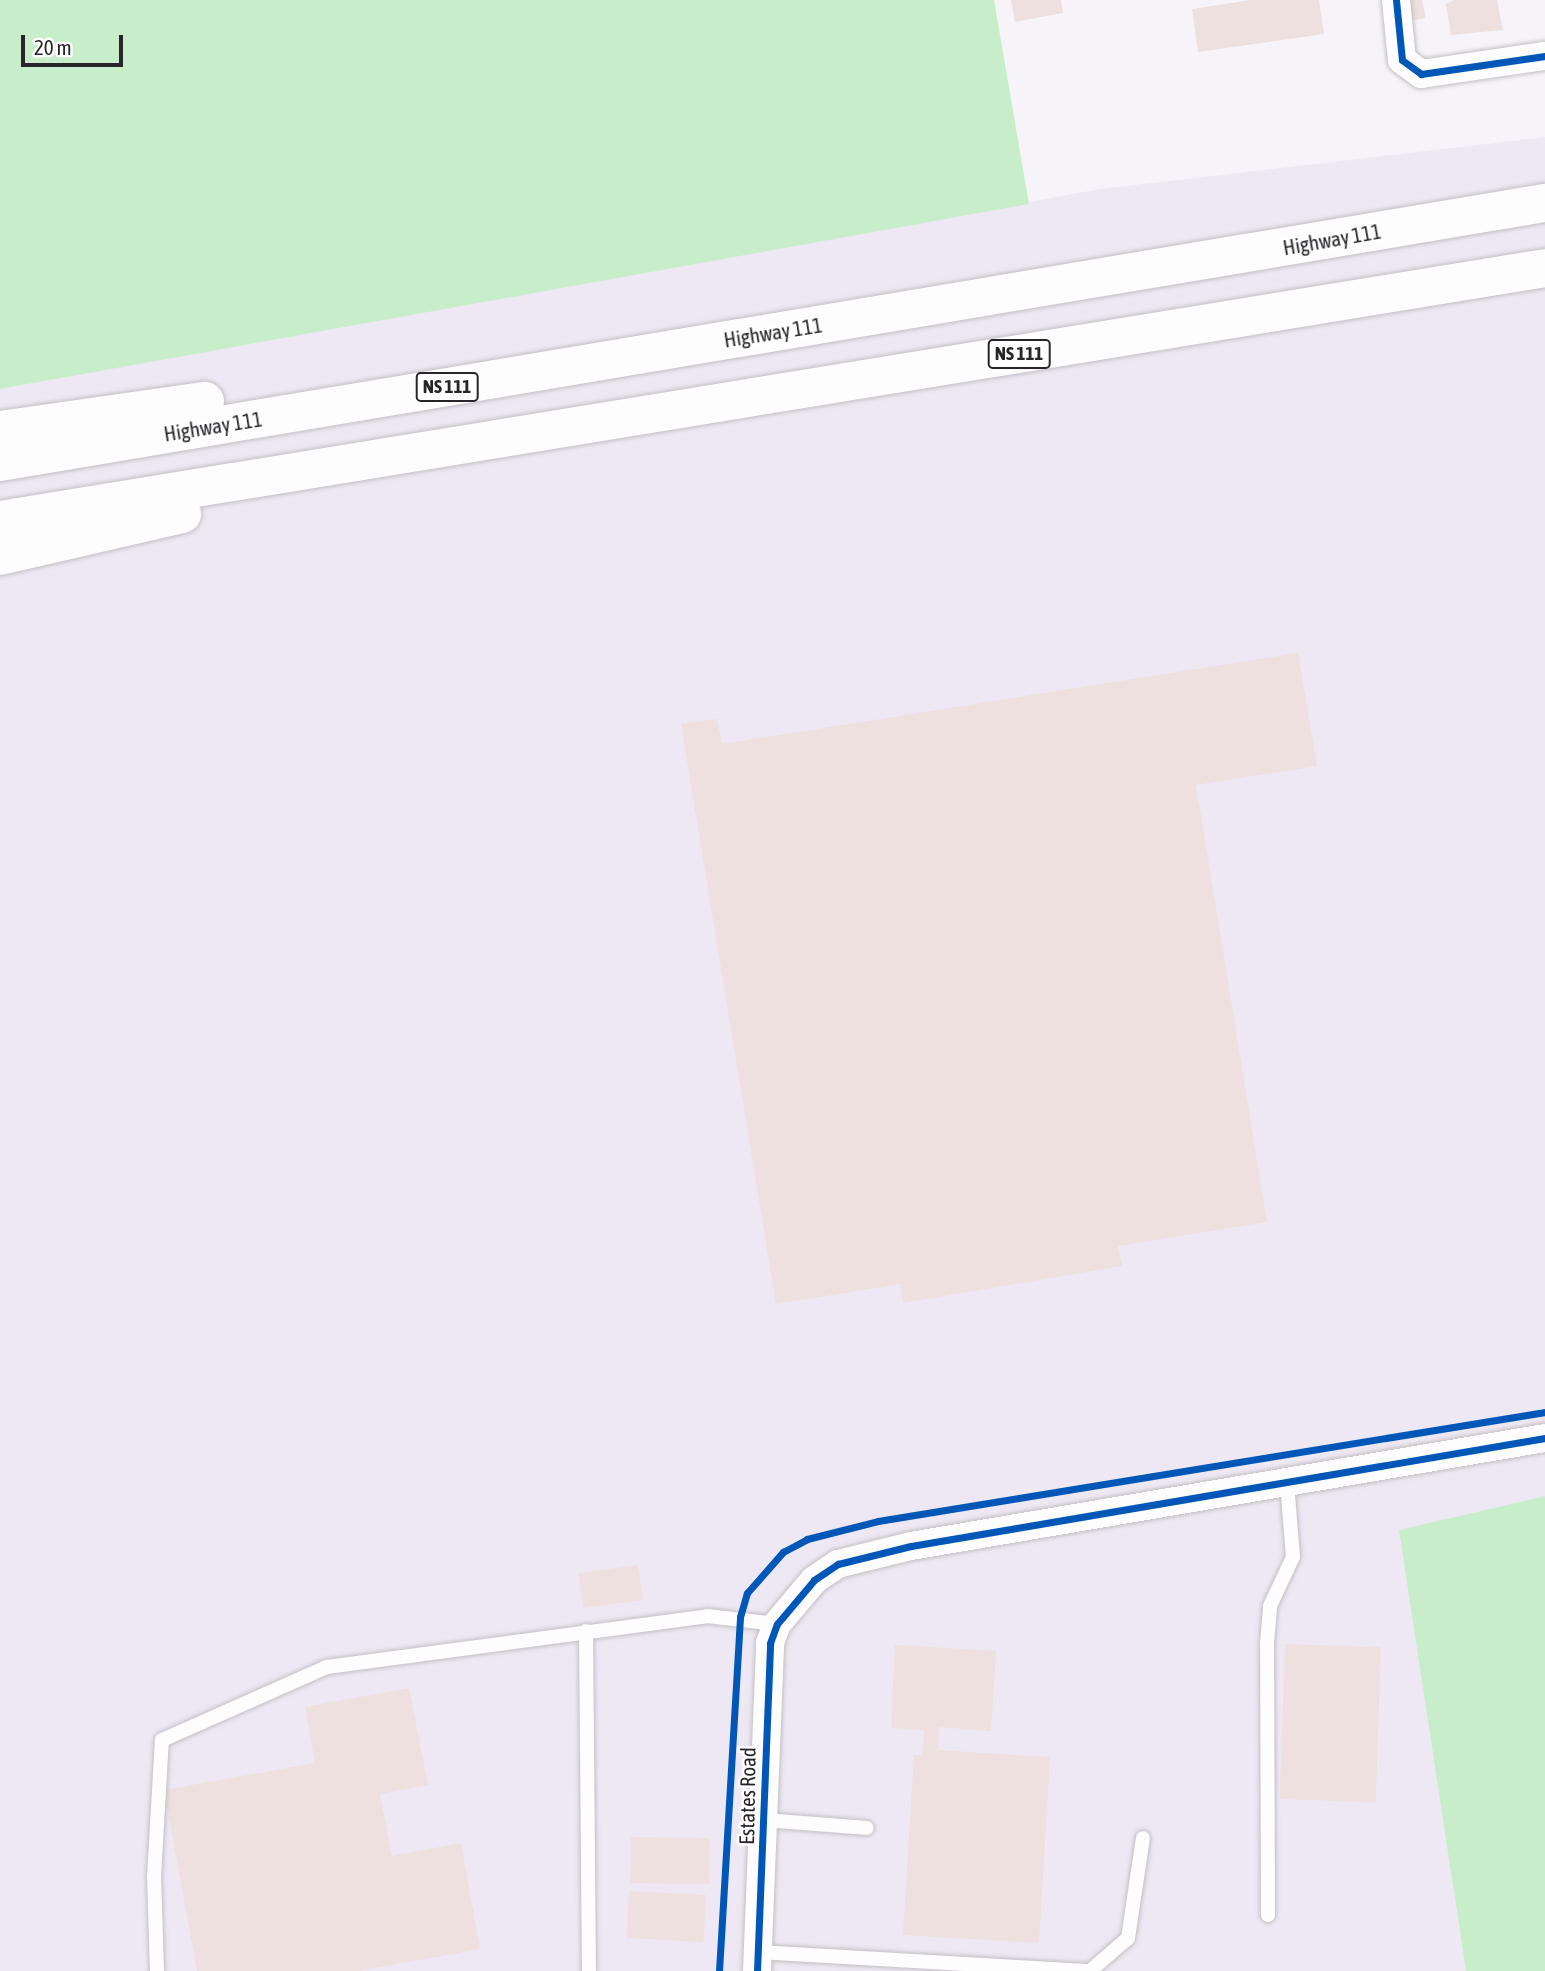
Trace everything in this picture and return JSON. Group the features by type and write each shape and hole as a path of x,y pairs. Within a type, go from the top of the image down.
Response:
{"highway":[{"name":"Highway 111","path":"0,461 1545,203"},
{"name":"NS 111","path":"0,520 1545,268"},
{"path":"0,430 735,326 894,312"},
{"path":"0,556 287,488 421,471 493,439"}],"street":[{"path":"1396,0 1402,60 1421,74 1545,56"},
{"path":"777,1624 814,1580 860,1557 1545,1438"},
{"name":"Estates Road","path":"758,1962 765,1819 767,1666 777,1624"}],"lane":[{"path":"1268,1915 1267,1643 1270,1606 1293,1557 1287,1483"},
{"path":"157,1971 153,1877 162,1740 327,1667 707,1616 777,1624"},
{"path":"586,1631 589,1971"},
{"path":"765,1819 867,1828"},
{"path":"758,1962 1090,1971 1128,1938 1143,1838"}],"shaded area":[{"path":"1545,137 1545,1496 1400,1530 1466,1971 0,1971 0,389 1100,189"}],"green space":[{"path":"0,0 994,0 1029,204 0,389"},
{"path":"1545,1496 1545,1971 1466,1971 1399,1530"}],"building":[{"path":"1011,0 1061,0 1063,13 1015,22"},
{"path":"1251,0 1319,0 1324,34 1198,52 1192,9"},
{"path":"1401,0 1422,0 1426,18 1405,22"},
{"path":"1454,0 1497,0 1503,30 1451,35 1446,4"},
{"path":"1298,653 1317,766 1196,785 1267,1222 1118,1246 1122,1266 903,1303 900,1284 776,1304 681,724 717,719 722,744"},
{"path":"638,1565 643,1600 583,1608 579,1573"},
{"path":"1285,1644 1381,1647 1376,1802 1280,1799"},
{"path":"895,1645 996,1651 991,1731 939,1727 938,1750 1050,1757 1039,1943 903,1935 914,1755 922,1755 924,1730 891,1728"},
{"path":"409,1688 428,1785 380,1794 392,1856 461,1843 480,1949 358,1971 197,1971 164,1790 315,1763 305,1707"},
{"path":"631,1837 710,1838 709,1884 630,1883"},
{"path":"629,1891 706,1895 703,1942 627,1938"}],"cycle path":[{"path":"1396,0 1402,60 1421,74 1545,56"},
{"path":"719,1971 740,1617 747,1593 783,1552 807,1539 878,1521 1545,1412"},
{"path":"757,1971 770,1643 777,1624 814,1580 838,1564 911,1546 1545,1438"}]}
